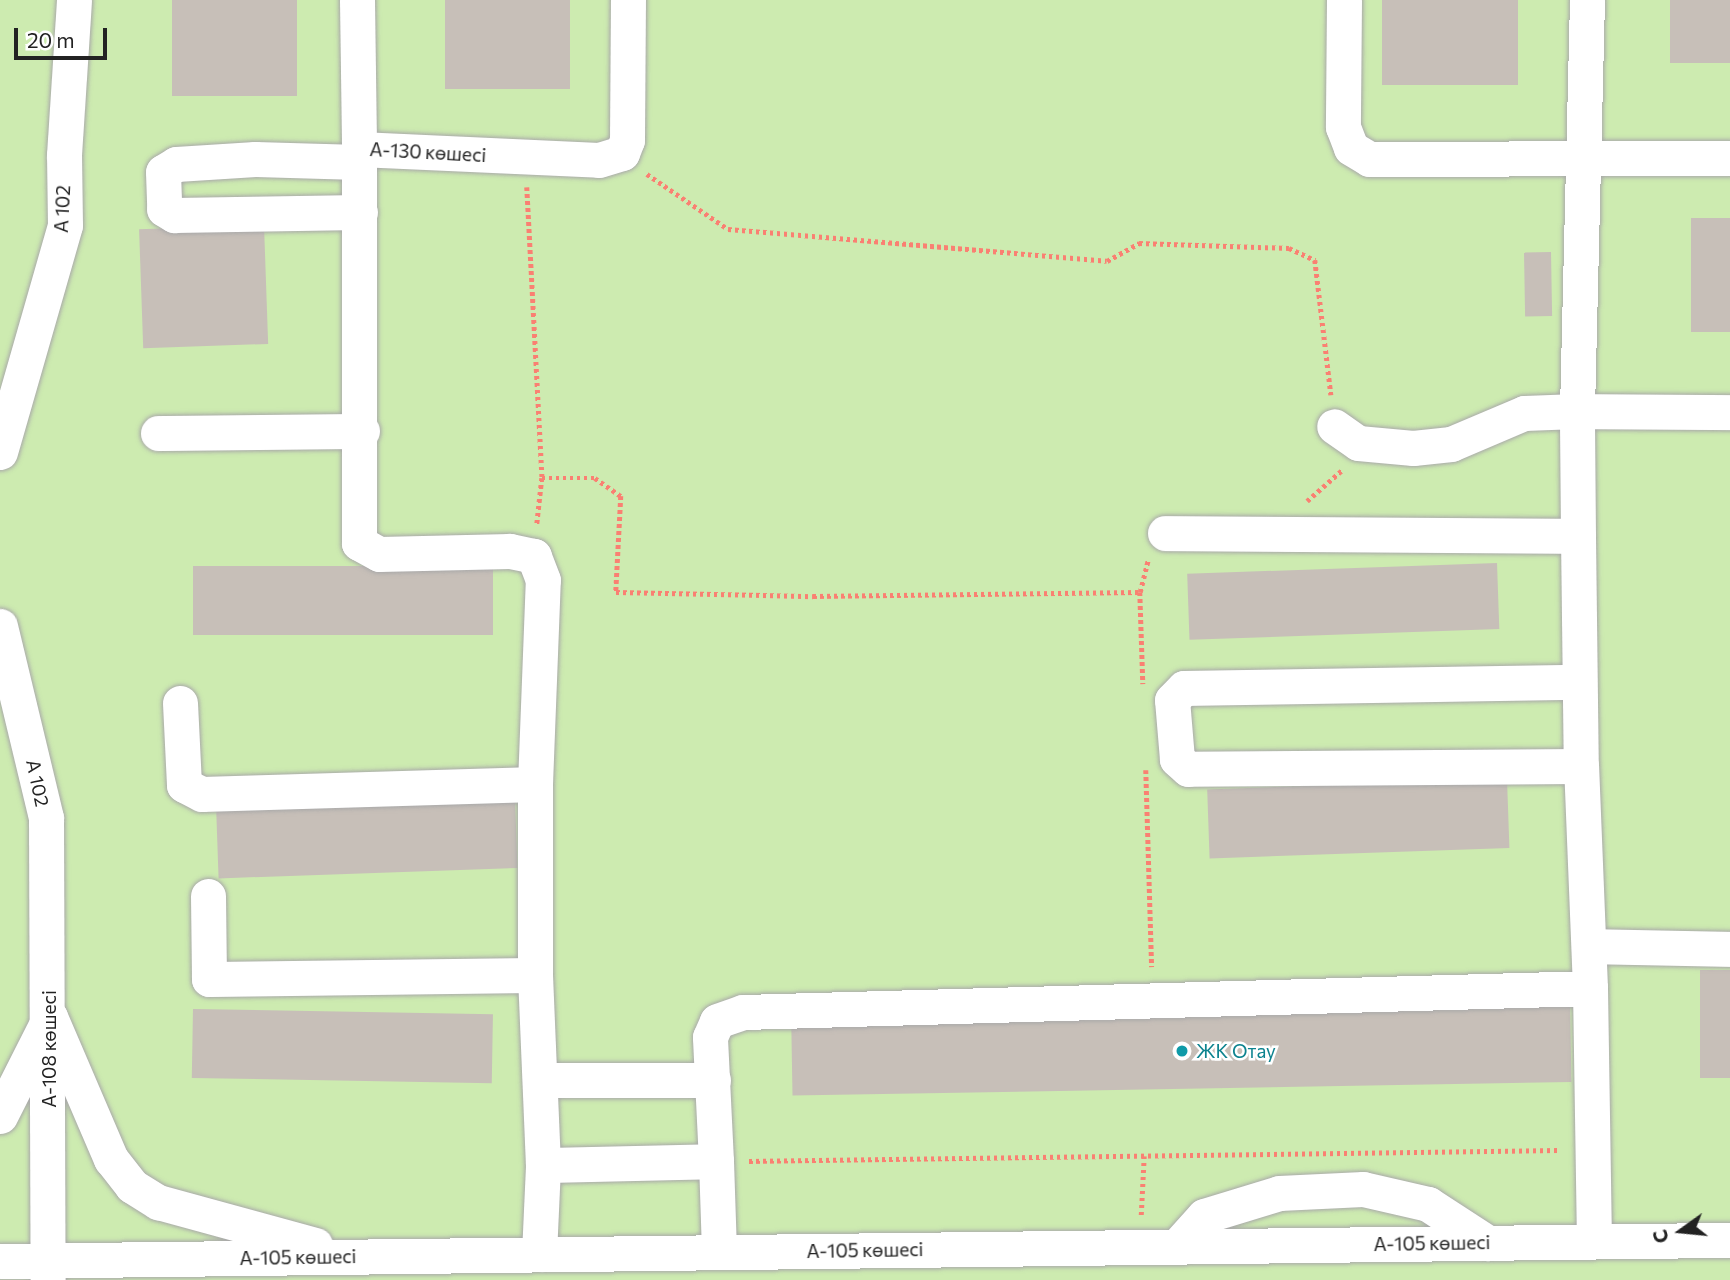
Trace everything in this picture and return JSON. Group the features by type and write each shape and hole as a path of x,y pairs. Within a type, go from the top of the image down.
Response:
{"street":[{"name":"А 102","path":"0,452 65,225 64,155 74,0"},
{"path":"356,0 359,156 176,164 163,172 164,209 174,215 360,212"},
{"path":"622,153 627,140 628,0"},
{"path":"1344,0 1343,127 1351,148 1369,159 1580,163 1730,158"},
{"path":"1587,0 1580,163 1577,682 1595,1150 1594,1241"},
{"name":"А-130 көшесі","path":"534,556 510,551 379,554 366,550 356,531 362,431 359,156 599,160 622,153"},
{"path":"1334,426 1358,443 1451,444 1524,412 1730,412"},
{"path":"158,433 362,431"},
{"path":"1165,533 1275,530 1578,536"},
{"path":"534,556 543,579 535,784 535,975 544,1165 539,1254"},
{"name":"А 102","path":"0,626 46,818"},
{"path":"1577,682 1184,688 1172,700 1177,759 1188,769 1581,766"},
{"path":"180,703 184,785 202,794 535,784"},
{"name":"А-108 көшесі","path":"46,818 50,1017 48,1270"},
{"path":"208,896 209,979 535,975"},
{"path":"1588,946 1730,949"},
{"path":"719,1252 712,1029 717,1021 743,1012 1153,996 1590,988"},
{"path":"0,1116 50,1017"},
{"path":"50,1017 111,1159 132,1186 158,1202 356,1256"},
{"path":"540,1080 713,1080"},
{"path":"544,1165 716,1161"},
{"path":"1177,1247 1204,1216 1279,1193 1363,1189 1428,1203 1488,1243"},
{"name":"А-105 көшесі","path":"0,1261 48,1270 356,1256 1730,1240"}],"path":[{"path":"622,153 674,197 728,229 1107,261 1139,243 1289,248 1315,260 1334,426"},
{"path":"526,157 542,478 534,556"},
{"path":"1275,530 1372,444"},
{"path":"542,478 595,478 621,496 616,592 813,596 1140,592"},
{"path":"1143,690 1140,592 1149,556 1165,533"},
{"path":"1145,759 1153,996"},
{"path":"716,1161 1595,1150"},
{"path":"1139,1247 1144,1156"}],"green space":[{"path":"0,0 1730,0 1730,1280 0,1280"}],"building":[{"path":"172,0 297,0 297,96 172,96"},
{"path":"445,0 570,0 570,89 445,89"},
{"path":"1382,0 1518,0 1518,85 1382,85"},
{"path":"1670,0 1730,0 1730,63 1670,63"},
{"path":"1691,218 1730,218 1730,332 1691,332"},
{"path":"264,225 268,344 143,348 139,229"},
{"path":"1524,252 1551,252 1552,316 1525,316"},
{"path":"1497,563 1499,629 1189,640 1187,574"},
{"path":"193,566 493,566 493,635 193,635"},
{"path":"1507,779 1509,848 1210,858 1207,789"},
{"path":"515,799 517,868 219,878 216,809"},
{"path":"1700,970 1730,970 1730,1078 1700,1078"},
{"name":"ЖК Отау","path":"1570,1002 1571,1082 793,1096 791,1016"},
{"path":"193,1009 493,1014 492,1083 192,1078"}],"place":[{"name":"ЖК Отау","path":"1182,1051"}]}
